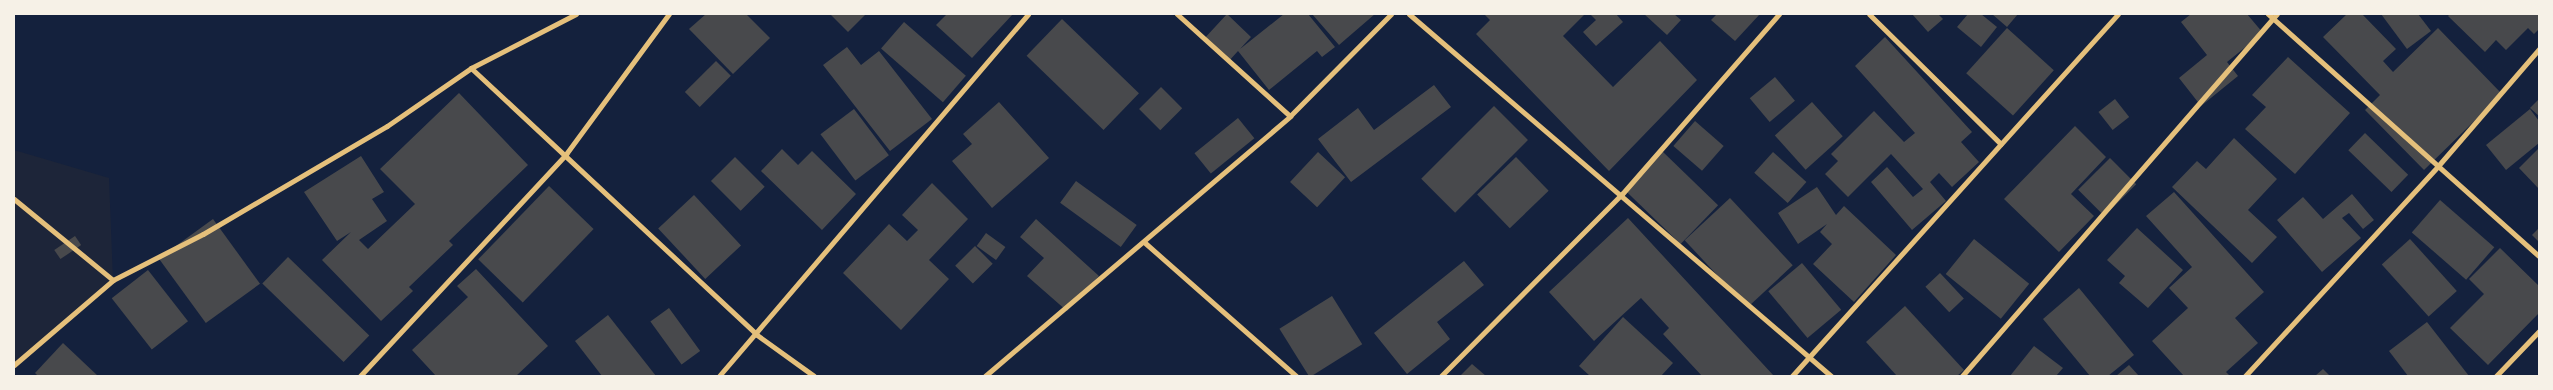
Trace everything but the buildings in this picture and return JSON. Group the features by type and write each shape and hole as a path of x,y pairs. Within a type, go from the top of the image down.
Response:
{"street":[{"path":"14,365 112,280 203,234 379,130 471,68 576,14"},
{"path":"360,376 566,154 669,14"},
{"path":"719,376 757,335 1028,14"},
{"path":"1177,14 1290,116"},
{"path":"985,376 1290,116 1391,14"},
{"path":"1409,14 1622,194 1830,376"},
{"path":"1441,376 1622,194 1779,14"},
{"path":"1869,14 2000,144"},
{"path":"1792,376 2118,14"},
{"path":"2268,14 2275,16 2539,256"},
{"path":"1962,376 2275,16"},
{"path":"2245,376 2438,166 2539,49"},
{"path":"471,68 566,154 757,335 814,376"},
{"path":"14,199 112,280"},
{"path":"1144,242 1296,376"},
{"path":"2496,376 2539,331"}],"shaded area":[{"path":"14,150 109,178 113,280 14,365"}]}
